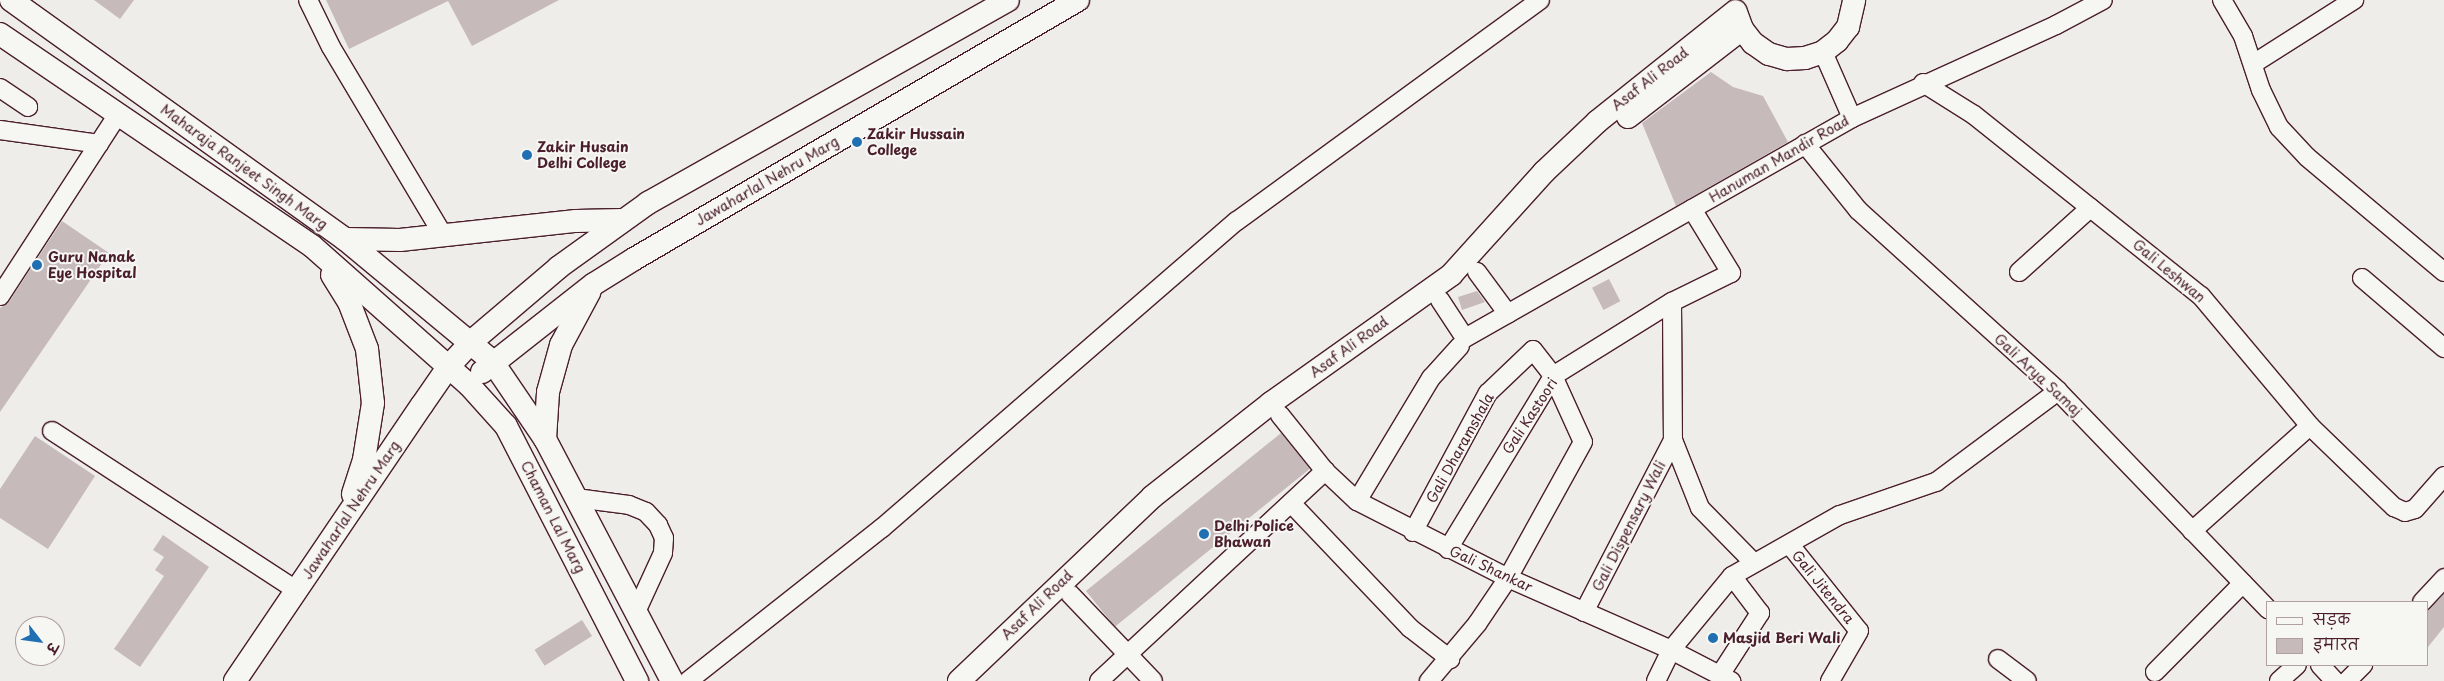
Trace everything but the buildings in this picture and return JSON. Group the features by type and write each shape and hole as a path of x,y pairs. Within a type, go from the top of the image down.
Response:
{"main road":[{"name":"Maharaja Ranjeet Singh Marg","path":"12,0 345,239 471,342"},
{"name":"Jawaharlal Nehru Marg","path":"469,385 492,361 594,284 1078,0"},
{"path":"1738,13 1754,43 1769,54 1787,59 1806,58 1823,52 1837,41 1848,27 1854,0"},
{"name":"Jawaharlal Nehru Marg","path":"235,681 449,366 471,342 559,266 623,220 1004,1"},
{"name":"Asaf Ali Road","path":"980,681 1161,508 1280,415 1477,272 1555,183 1607,132 1738,13"},
{"name":"Asaf Ali Road","path":"958,681 1152,497 1272,403 1451,275 1544,172 1598,121 1738,13"},
{"name":"Maharaja Ranjeet Singh Marg","path":"0,34 312,246 449,366"},
{"path":"345,239 400,240 576,221 623,220"},
{"path":"312,246 349,302 366,349 372,394 364,460 344,519"},
{"path":"545,439 548,392 561,345 594,284"},
{"path":"471,342 492,361 545,439"},
{"name":"Chaman Lal Marg","path":"449,366 506,426 637,681"},
{"name":"Chaman Lal Marg","path":"545,439 672,681"}],"street":[{"path":"308,0 332,47 442,236"},
{"path":"688,681 890,522 1237,221 1540,0"},
{"name":"Hanuman Mandir Road","path":"1357,501 1431,378 1463,342 1508,314 1852,118 1923,83 2056,25 2102,0"},
{"path":"2222,0 2243,36 2261,90 2279,127 2307,157 2444,272"},
{"path":"2253,64 2354,0"},
{"path":"1823,52 1852,118"},
{"name":"Gali Leshwan","path":"1923,83 1974,115 2201,296 2310,426 2394,507 2405,512 2414,509 2444,476"},
{"path":"0,88 28,107"},
{"path":"0,296 118,114"},
{"path":"0,130 99,144"},
{"name":"Gali Arya Samaj","path":"1805,144 1858,210 2058,391 2266,607"},
{"path":"2019,272 2090,208"},
{"name":"Gali Kastoori","path":"1448,549 1553,376 1672,302 1731,273 1692,209"},
{"path":"1477,272 1508,314"},
{"path":"2362,278 2444,348"},
{"path":"1440,300 1463,342"},
{"path":"1672,302 1673,440 1700,508 1753,562"},
{"name":"Gali Dharamshala","path":"1413,532 1488,393 1533,350 1553,376"},
{"path":"1430,681 1450,659 1508,578 1583,442 1553,376"},
{"path":"1656,681 1671,650 1732,576 1753,562 1790,545 1840,515 1936,482 2058,391"},
{"name":"Gali Shankar","path":"1280,415 1325,470 1357,501 1413,532 1508,578 1671,650 1725,678"},
{"path":"2192,531 2310,426"},
{"path":"52,431 296,590"},
{"name":"Gali Dispensary Wali","path":"1584,612 1673,440"},
{"path":"1099,681 1325,470"},
{"path":"576,498 629,505 646,512 658,525 664,538 663,553 636,612"},
{"path":"1291,503 1410,628 1450,659"},
{"name":"Gali Jitendra","path":"1790,545 1858,631 1830,681"},
{"path":"1725,678 1760,613 1732,576"},
{"path":"2423,601 2444,578"},
{"path":"2155,672 2243,583"},
{"path":"1070,594 1153,681"},
{"path":"1998,659 2027,681"},
{"path":"2279,681 2296,666"},
{"path":"2321,666 2335,681"},
{"path":"2347,681 2362,666"}],"place":[{"name":"Zakir Hussain College","path":"857,142"},
{"name":"Zakir Husain Delhi College","path":"527,155"},
{"name":"Guru Nanak Eye Hospital","path":"37,265"},
{"name":"Delhi Police Bhawan","path":"1204,534"},
{"name":"Masjid Beri Wali","path":"1713,638"}]}
